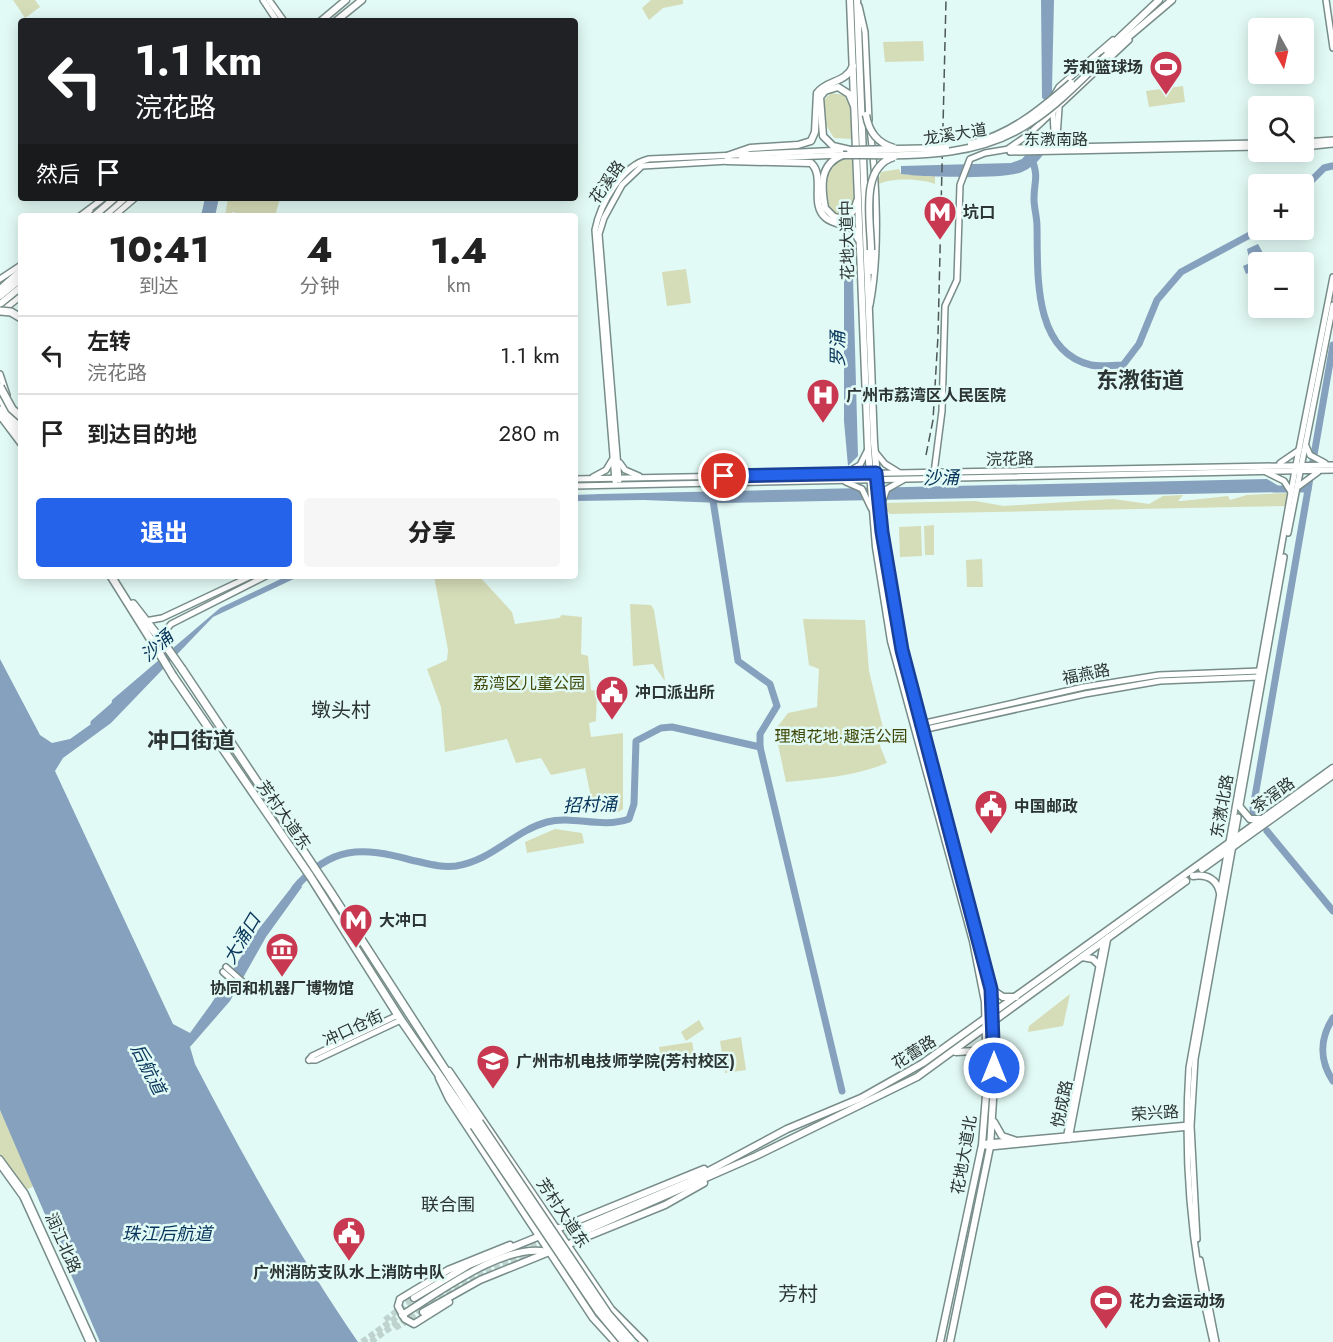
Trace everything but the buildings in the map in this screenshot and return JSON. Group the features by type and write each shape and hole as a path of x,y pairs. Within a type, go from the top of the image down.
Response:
{"highway":[{"path":"0,289 18,274"},
{"path":"0,312 11,312 18,316"},
{"path":"0,387 12,410 18,415"},
{"path":"0,398 18,426"},
{"path":"0,407 18,437"},
{"name":"芳村大道东","path":"111,579 173,675 312,871 399,1018 476,1124"},
{"name":"芳村大道东","path":"112,579 182,669 312,871 442,1065 476,1124 599,1312 629,1341"}],"main road":[{"path":"263,0 275,18"},
{"path":"269,0 282,18"},
{"path":"325,18 346,0"},
{"path":"340,18 362,0"},
{"name":"花地大道中","path":"850,0 860,246 873,477"},
{"name":"龙溪大道","path":"785,154 843,155 969,149 1016,132 1051,107 1136,26 1159,0"},
{"name":"龙溪大道","path":"1136,26 1172,0"},
{"path":"1326,0 1333,48"},
{"path":"858,2 868,126 877,139 890,147 907,152"},
{"path":"858,2 865,32 869,121 874,160 875,274 870,307"},
{"name":"花地大道中","path":"858,2 870,320 871,449"},
{"path":"1052,150 1053,95 1059,87 1136,26"},
{"path":"934,473 942,411 945,306 957,280 961,179 968,162 974,156 1002,151 1022,140 1060,106 1136,26"},
{"path":"727,159 750,148 798,145 811,141 815,132 817,93 825,84 847,77 854,63"},
{"path":"850,150 832,146 826,141 820,122 820,97 829,88 838,87 846,91 856,112"},
{"path":"1052,150 1060,106 1056,98 1059,87"},
{"path":"1314,141 1333,140"},
{"path":"1314,146 1333,144"},
{"name":"东漖南路","path":"1002,151 1248,145"},
{"path":"1323,146 1333,151"},
{"name":"龙溪大道","path":"727,159 850,150 907,152"},
{"path":"870,320 872,178 878,167 888,159 907,152"},
{"path":"843,155 827,164 823,176 825,208 829,214 853,229 860,246"},
{"path":"727,159 812,163 818,173 820,210 826,219 841,221 853,211 859,192"},
{"name":"花溪路","path":"617,485 595,238 599,216 623,176 641,161 727,159"},
{"path":"89,213 100,201"},
{"path":"90,213 110,201"},
{"path":"107,213 121,201"},
{"path":"118,213 132,201"},
{"path":"98,203 100,213"},
{"path":"0,279 18,267"},
{"name":"东漖北路","path":"1301,468 1300,449 1333,277"},
{"path":"0,296 18,281"},
{"path":"0,304 18,289"},
{"path":"0,312 18,298"},
{"name":"东漖北路","path":"1188,1126 1197,1044 1259,674 1293,489 1301,468 1333,305"},
{"path":"0,374 18,412"},
{"path":"0,416 18,438"},
{"path":"1306,444 1317,468"},
{"path":"578,479 858,474 871,449 902,479 888,488 876,509"},
{"path":"1275,465 1289,459 1300,449"},
{"path":"588,479 601,474 616,459 625,470 643,477"},
{"name":"浣花路","path":"873,477 902,479 934,473 1275,465 1301,468"},
{"path":"1301,468 1332,466"},
{"path":"1260,471 1275,476 1293,489 1317,468 1332,466"},
{"name":"浣花路","path":"617,485 848,481 858,474 902,479 1260,471 1301,468"},
{"name":"花地大道北","path":"873,477 891,641 973,941 990,1021 982,1145 940,1342"},
{"path":"848,481 862,489 876,509"},
{"path":"578,486 617,485"},
{"name":"东漖北路","path":"1213,1341 1198,1248 1188,1126 1192,1039 1239,806 1293,489"},
{"name":"花地大道北","path":"876,509 902,650 991,989 993,1118 990,1145 950,1342"},
{"path":"144,621 174,613 245,579"},
{"path":"167,648 166,630 179,620 260,579"},
{"path":"174,613 173,619 179,620"},
{"name":"福燕路","path":"921,727 1160,681 1259,674"},
{"name":"茶滘路","path":"1231,846 1333,770"},
{"name":"茶滘路","path":"1231,846 1263,819 1333,770"},
{"path":"1239,806 1250,819 1263,819"},
{"name":"花蕾路","path":"581,1230 720,1173 876,1099 917,1077 950,1055 1020,996 1193,876 1231,846"},
{"name":"花蕾路","path":"581,1230 769,1138 889,1084 990,1021 1082,957 1231,846"},
{"path":"1193,876 1206,876 1212,879 1220,893"},
{"name":"悦成路","path":"1069,1136 1099,965 1107,937"},
{"name":"悦成路","path":"1069,1136 1107,937"},
{"path":"1082,957 1093,959 1099,965"},
{"path":"224,970 243,986"},
{"path":"991,989 1003,997 1020,996"},
{"name":"冲口仓街","path":"399,1018 316,1060 309,1060 312,1056 399,1018"},
{"path":"950,1055 969,1049 980,1054 986,1062"},
{"name":"芳村大道东","path":"442,1065 458,1082 617,1317 644,1342"},
{"name":"芳村大道东","path":"435,1070 449,1099 539,1237 593,1318 615,1342"},
{"path":"993,1118 1002,1136 1014,1140"},
{"name":"荣兴路","path":"990,1145 1014,1140 1188,1126"},
{"name":"荣兴路","path":"982,1145 1069,1136"},
{"path":"769,1138 773,1147"},
{"name":"润江北路","path":"0,1158 25,1193 91,1342"},
{"name":"润江北路","path":"0,1165 23,1197 91,1342"},
{"path":"521,1209 536,1198"},
{"path":"414,1298 469,1265 558,1230 581,1230"},
{"path":"423,1312 480,1280 569,1245 581,1230"},
{"path":"525,1243 502,1247 440,1274 400,1299 398,1306 402,1315 414,1324 465,1292 549,1252"},
{"path":"402,1315 450,1285 497,1261 530,1250 549,1252"}],"green space":[{"path":"13,0 35,0 40,7 25,18"},
{"path":"651,0 683,0 683,4 663,8 649,20 642,8"},
{"path":"923,41 924,61 885,62 883,42"},
{"name":"芳和篮球场","path":"1183,86 1185,102 1149,107 1146,91"},
{"path":"831,93 844,95 850,106 852,139 834,138 824,122 823,101"},
{"path":"845,158 852,158 854,204 848,213 837,215 826,205 826,183 832,165"},
{"path":"899,169 901,174 935,176 935,184 906,180 883,182 877,185 881,172"},
{"path":"228,201 279,201 276,213 226,213"},
{"path":"686,269 691,303 667,306 662,272"},
{"path":"1287,493 1286,506 890,514 886,510 886,503 975,501 1004,506 1113,499 1149,504 1163,496 1183,495 1178,501 1228,496 1230,500 1247,495"},
{"path":"934,525 934,555 925,555 924,526"},
{"path":"921,526 922,556 900,557 899,527"},
{"path":"982,559 983,587 967,587 966,560"},
{"name":"荔湾区儿童公园","path":"435,579 482,579 512,612 515,624 559,618 562,615 582,617 581,654 588,656 591,690 597,691 596,721 589,723 591,737 623,733 623,809 618,812 594,812 585,768 551,775 541,758 516,763 507,739 445,752 441,707 427,669 447,660 448,650"},
{"path":"630,604 651,605 654,610 665,681 653,664 633,666"},
{"name":"理想花地·趣活公园","path":"803,619 865,620 869,671 883,728 880,746 887,763 850,774 786,782 775,730 788,713 817,707 819,669 809,665"},
{"path":"555,829 582,833 584,843 527,853 525,842"},
{"path":"1070,994 1063,1026 1028,1032 1029,1026"},
{"path":"699,1020 704,1029 686,1041 681,1032"},
{"path":"741,1037 746,1070 725,1073 720,1041"},
{"path":"692,1042 696,1064 663,1069 659,1047"},
{"path":"0,1110 34,1186 26,1190 0,1155"}],"water":[{"path":"1041,0 1054,0 1052,94 1045,100 1042,98"},
{"path":"1044,133 1049,136 1044,153 1032,166 1012,175 944,177 901,174 901,166 1011,163 1022,159"},
{"path":"204,201 218,201 216,213 202,213"},
{"path":"844,241 852,241 858,456 848,466 844,421"},
{"path":"1258,244 1262,252 1248,254 1247,249"},
{"path":"1248,264 1248,273 1246,274 1243,266"},
{"path":"1267,479 1282,488 1282,492 721,503 644,500 578,501 578,495"},
{"name":"珠江后航道","path":"281,579 294,579 213,617 111,723 63,758 55,771 173,1024 190,1033 258,930 298,879 302,887 266,937 230,1001 190,1047 195,1064 252,1171 314,1275 358,1342 100,1342 0,1110 0,659 40,735 52,743 70,739 111,710 112,700 220,608"}],"waterway":[{"path":"1032,159 1036,175 1034,202 1042,307 1048,327 1058,344 1072,357 1091,365 1123,365 1139,344 1157,300 1181,272 1248,236"},
{"path":"1314,178 1324,168 1332,166"},
{"path":"1254,815 1253,808 1333,345"},
{"name":"沙涌","path":"1274,489 1308,489"},
{"path":"712,494 738,661 770,684 777,706 760,734 760,747 842,1091"},
{"name":"沙涌","path":"94,723 117,703"},
{"name":"招村涌","path":"295,888 321,864 348,853 377,853 433,865 456,866 481,858 524,832 547,822 567,820 608,823 629,819 634,804 636,741 661,728 672,727 760,747"},
{"path":"1267,831 1333,911"},
{"path":"1333,1018 1326,1033 1323,1049 1325,1065 1333,1081"}],"tunnel":[{"path":"557,1237 581,1227"},
{"path":"371,1342 395,1324 471,1280 579,1233"},
{"path":"523,1251 547,1241"},
{"path":"385,1320 414,1298"},
{"path":"362,1342 405,1311"},
{"path":"395,1328 423,1312"}],"railway":[{"path":"926,455 933,420 938,336 946,0"}],"place":[{"name":"芳和篮球场","path":"1166,96"},
{"name":"坑口","path":"940,241"},
{"name":"广州市荔湾区人民医院","path":"823,424"},
{"name":"冲口派出所","path":"612,721"},
{"name":"中国邮政","path":"991,835"},
{"name":"大冲口","path":"356,949"},
{"name":"协同和机器厂博物馆","path":"282,978"},
{"name":"广州市机电技师学院(芳村校区)","path":"493,1090"},
{"name":"广州消防支队水上消防中队","path":"349,1262"},
{"name":"花力会运动场","path":"1106,1330"}],"district":[{"name":"东漖街道","path":"1140,380"},
{"name":"墩头村","path":"341,710"},
{"name":"冲口街道","path":"191,740"},
{"name":"联合围","path":"448,1205"},
{"name":"芳村","path":"798,1294"}],"route":[{"path":"724,476 876,473 882,532 902,650 991,989 994,1068"}],"water label":[{"name":"罗涌","path":"838,349"},
{"name":"大涌口","path":"242,939"},
{"name":"后航道","path":"148,1069"}]}
